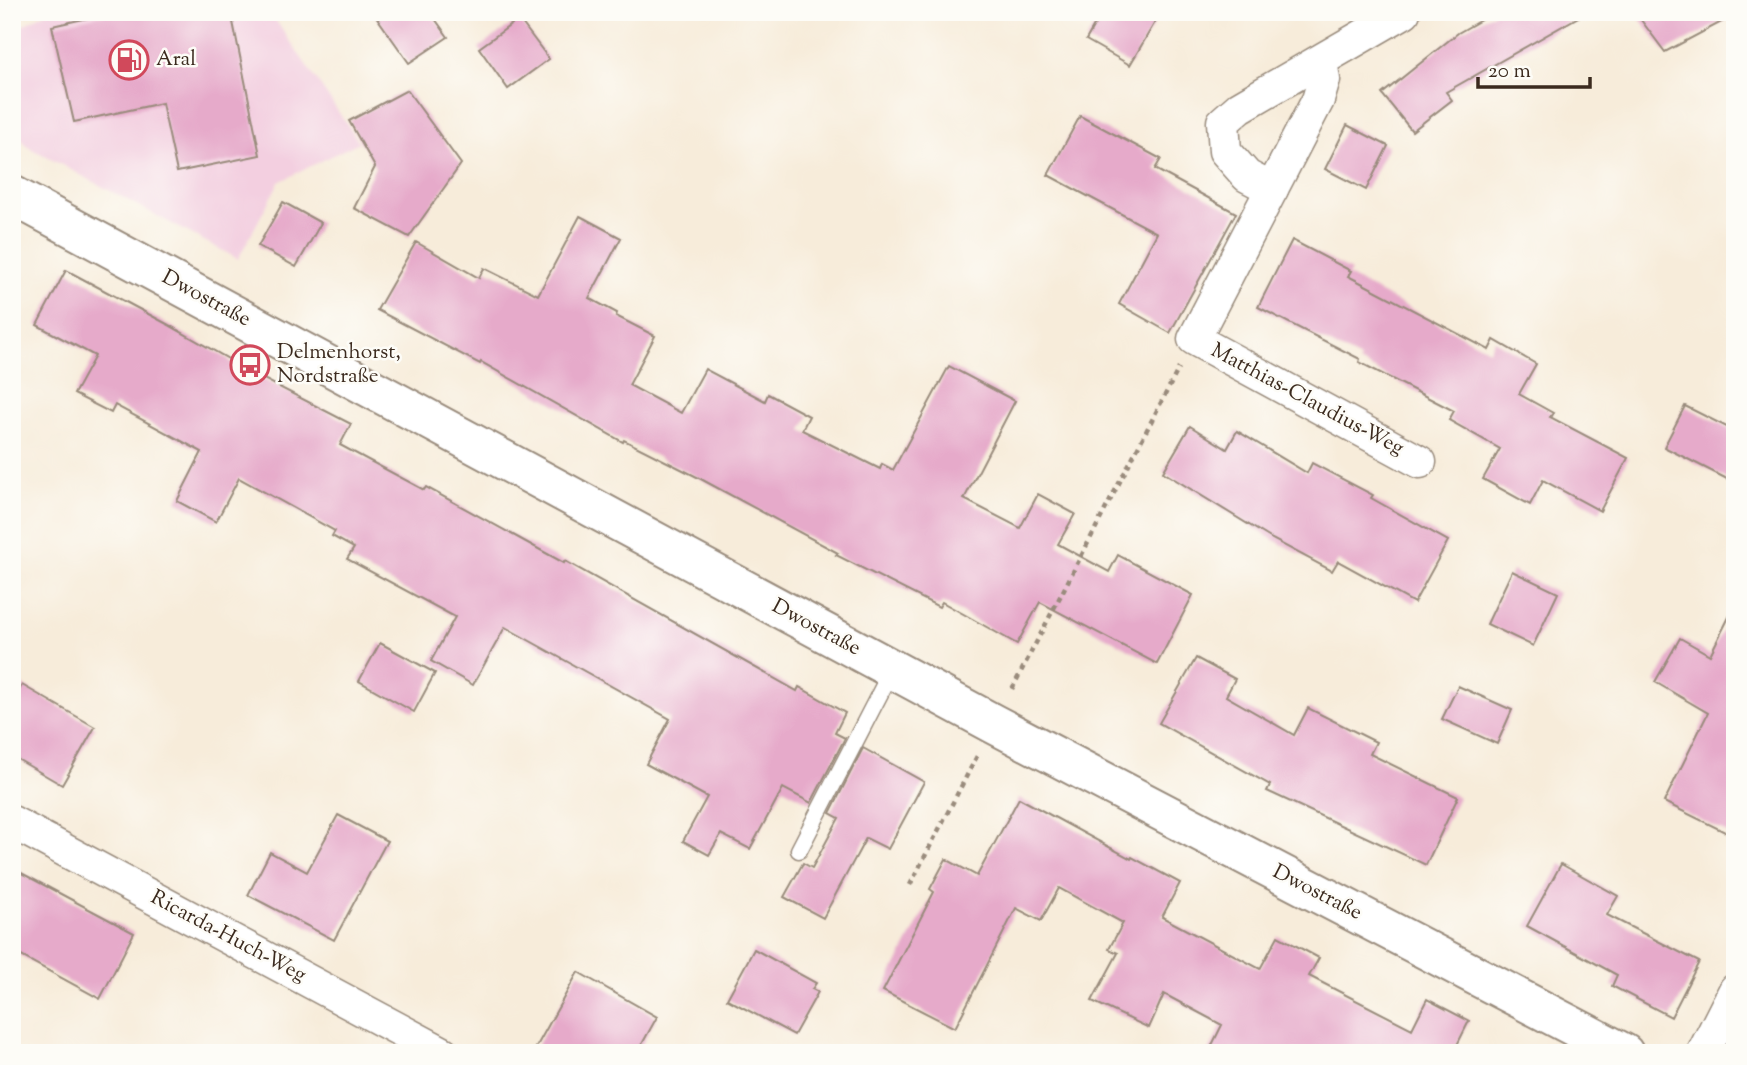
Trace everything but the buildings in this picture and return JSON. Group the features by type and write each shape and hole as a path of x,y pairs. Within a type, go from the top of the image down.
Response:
{"street":[{"path":"1272,189 1247,176 1225,151 1223,122 1240,107 1404,12"},
{"name":"Matthias-Claudius-Weg","path":"1321,62 1324,80 1318,100 1194,339 1420,462"},
{"name":"Dwostraße","path":"12,195 892,670 1624,1053"},
{"name":"Ricarda-Huch-Weg","path":"12,822 443,1053"},
{"path":"1703,1053 1735,990"}],"lane":[{"path":"799,850 892,670"}],"path":[{"path":"911,885 1194,339"}],"shaded area":[{"path":"47,12 270,12 359,142 279,182 238,259 28,147 12,126 12,36 20,27"}],"place":[{"name":"Aral","path":"129,60"},
{"name":"Delmenhorst, Nordstraße","path":"250,365"}]}
